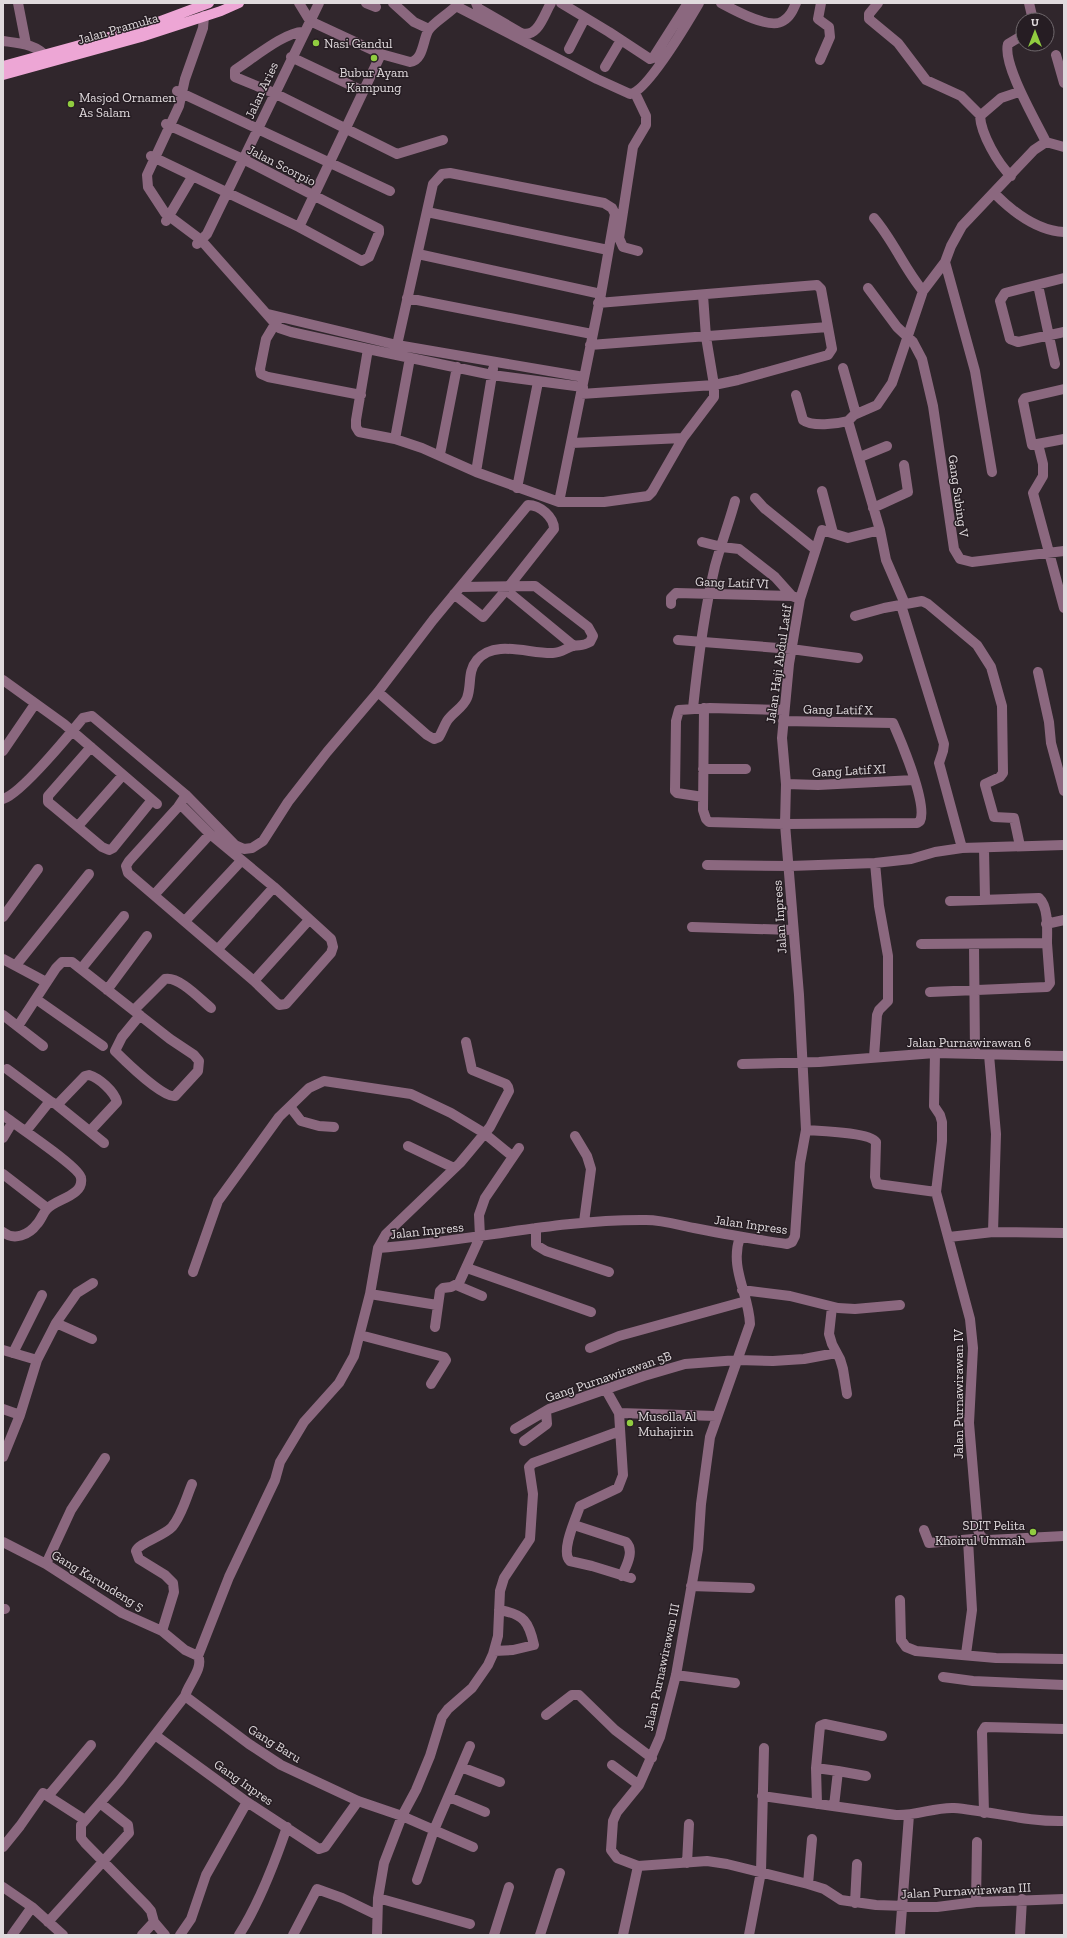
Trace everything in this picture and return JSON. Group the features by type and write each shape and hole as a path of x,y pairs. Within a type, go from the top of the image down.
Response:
{"main road":[{"name":"Jalan Pramuka","path":"3,75 209,3"},
{"name":"Jalan Pramuka","path":"3,66 47,59 141,36 222,11 239,3"}],"street":[{"path":"18,3 26,44"},
{"path":"299,3 310,21 381,54 413,62 419,56 429,29 458,5 596,80 630,94 640,90 660,64 699,3"},
{"name":"Jalan Aries","path":"201,244 227,193 291,57 319,3"},
{"path":"366,3 376,7"},
{"path":"393,3 414,22 429,29"},
{"path":"476,3 478,8 521,33 528,34 535,32 550,3"},
{"path":"561,3 622,40 647,59 652,59 688,3"},
{"path":"720,3 764,22 773,24 785,20 790,15 796,3"},
{"path":"820,60 831,34 829,27 818,19 821,3"},
{"path":"878,3 869,14 869,19 898,43 926,80 961,96 980,114 980,121 994,154 1003,168 1011,176"},
{"path":"201,17 204,28 168,126 153,158 143,172 141,178 142,185 151,202 168,219 201,244 285,331 368,349 396,350 494,362 583,386"},
{"path":"569,49 585,18"},
{"path":"304,32 295,32 234,71 235,77 274,93 397,154 443,140"},
{"path":"1015,39 1010,42 1006,50 1019,92 1046,142"},
{"path":"604,67 622,40"},
{"path":"3,41 26,44 47,59"},
{"path":"153,158 299,227 381,54"},
{"path":"1056,55 1064,83"},
{"path":"291,57 363,91"},
{"path":"180,92 390,191"},
{"path":"980,114 1000,98 1019,92"},
{"path":"635,93 646,116 646,125 633,147 619,238 623,246 638,251"},
{"name":"Jalan Scorpio","path":"168,126 243,159 380,230 369,257 362,260 299,227"},
{"path":"796,395 802,420 806,423 832,425 848,421 856,414 877,405 892,383 923,291 945,262 951,246 962,226 995,194 1037,147 1046,142 1064,147"},
{"path":"396,350 433,184 442,174 450,173 604,203 612,208 615,214 600,299 559,502"},
{"path":"168,219 192,177"},
{"path":"995,194 1006,205 1028,221 1040,226 1064,232"},
{"path":"427,212 608,250"},
{"path":"874,218 885,230 909,272 923,291"},
{"path":"277,321 396,350 410,358 492,375 538,382 583,386 714,385 738,380 828,355 831,352 832,347 821,289 817,285 703,294 600,299 418,254"},
{"path":"945,262 975,371 992,472"},
{"path":"1064,278 1005,293 1000,301 1010,339 1012,341 1018,342 1064,332"},
{"path":"1038,285 1055,364"},
{"name":"Gang Subing V","path":"868,288 896,327 918,348 922,359 933,406 954,549 960,559 972,562 1064,551"},
{"path":"368,349 356,427 359,432 395,439 440,454 476,472 559,502 604,502 648,496 652,492 683,438 714,397 714,385 706,337 703,294"},
{"path":"407,298 592,334"},
{"path":"277,321 266,339 260,368 261,374 268,377 361,395"},
{"path":"590,345 828,327"},
{"path":"395,439 410,358"},
{"path":"476,472 494,362"},
{"path":"440,454 457,367"},
{"path":"843,368 856,414"},
{"path":"517,488 538,382"},
{"path":"1064,390 1026,398 1023,402 1032,445 1064,439"},
{"path":"848,421 860,457 880,530 886,560 903,605 944,744 939,763 962,848"},
{"path":"572,443 683,438"},
{"path":"1038,444 1043,464 1043,476 1033,493 1064,608"},
{"path":"860,457 887,446"},
{"path":"873,508 908,492 904,465"},
{"path":"822,491 833,533 852,538 880,530"},
{"path":"756,498 764,508 815,549"},
{"path":"693,708 709,594 735,501"},
{"path":"3,798 19,788 73,732 83,718 92,716 186,795 235,845 244,849 252,848 263,841 288,802 317,764 378,692 457,591 528,505 541,509 554,522 554,529 508,588 483,617 457,591"},
{"name":"Jalan Haji Abdul Latif","path":"790,866 785,824 786,784 782,738 796,598 822,530 833,533"},
{"path":"702,542 722,548 739,549 775,577 796,598"},
{"path":"378,692 427,735 434,739 439,737 447,721 462,708 468,697 469,675 476,661 486,652 513,649 552,653 560,652 574,646 581,647 590,642 593,636 588,627 535,586 457,591"},
{"path":"508,588 574,646"},
{"name":"Gang Latif VI","path":"671,604 671,598 676,593 796,598"},
{"path":"855,616 919,601 928,604 977,645 991,667 1002,706 1003,773 1000,777 985,785 994,816 1014,818 1020,846"},
{"path":"678,640 792,649 858,658"},
{"path":"1038,672 1049,722 1051,743 1064,791"},
{"path":"4,682 73,732 91,747 155,802 113,848 109,850 102,847 48,802 48,798 91,747"},
{"path":"3,751 35,704"},
{"path":"703,797 677,793 674,787 676,714 679,710 693,708 784,710"},
{"path":"704,708 703,797 704,816 709,822 785,824 917,823 920,821 922,814 919,794 914,780"},
{"name":"Gang Latif X","path":"783,721 893,723 914,780"},
{"path":"703,769 746,768"},
{"path":"78,826 123,775"},
{"name":"Gang Latif XI","path":"786,784 818,785 914,780"},
{"path":"180,804 210,834 274,887 331,939 333,947 327,958 290,1001 282,1006 279,1005 218,949 128,873 126,866 180,804 186,795"},
{"path":"154,894 210,834"},
{"path":"707,865 790,866 875,863 911,859 935,852 962,848 1064,845"},
{"path":"984,848 986,899"},
{"path":"185,921 241,861"},
{"path":"874,1057 877,1015 879,1010 888,1001 888,956 879,906 875,863"},
{"name":"Jalan Inpress","path":"378,1248 420,1245 584,1222 649,1220 740,1237 787,1244 792,1242 795,1236 800,1163 806,1130 799,995 792,930 790,866"},
{"path":"3,917 38,869"},
{"path":"16,965 89,874"},
{"path":"218,949 274,887"},
{"path":"930,992 1047,987 1050,983 1046,924 1042,902 1039,898 950,901"},
{"path":"81,969 124,916"},
{"path":"254,981 309,920"},
{"path":"1046,924 1064,920"},
{"path":"692,927 792,930"},
{"path":"106,990 147,936"},
{"path":"921,944 1048,943"},
{"path":"974,944 975,1054"},
{"path":"3,959 46,982"},
{"path":"18,1026 46,982 62,962 72,962 106,990 137,1012 194,1055 199,1061 198,1071 175,1096 168,1095 142,1076 115,1051 137,1012 165,979 171,978 178,981 211,1008"},
{"path":"36,999 103,1046"},
{"path":"3,1015 43,1046"},
{"path":"165,1935 154,1922 149,1909 82,1838 80,1831 85,1820 185,1696 200,1664 198,1656 229,1577 275,1480 280,1462 304,1422 339,1383 354,1356 370,1294 378,1248 386,1234 454,1168 490,1127 509,1088 508,1085 497,1079 472,1070 466,1042"},
{"name":"Jalan Purnawirawan 6","path":"742,1064 819,1062 935,1053 1064,1056"},
{"name":"Jalan Purnawirawan IV","path":"935,1053 934,1106 940,1115 942,1122 942,1141 936,1192 970,1319 973,1348 969,1423 970,1446 978,1530 981,1537"},
{"path":"989,1055 996,1134 993,1232"},
{"path":"7,1069 54,1103 104,1143"},
{"path":"26,1131 54,1103 88,1075 94,1077 113,1093 117,1102 90,1131"},
{"path":"193,1272 218,1201 279,1117 291,1108 296,1100 309,1088 324,1081 411,1094 451,1113 484,1133 512,1156"},
{"path":"291,1108 301,1121 320,1126 334,1127"},
{"path":"3,1115 12,1123 26,1131 80,1174 81,1178 80,1185 75,1192 47,1208 32,1230 18,1236 11,1237 3,1232"},
{"path":"3,1138 12,1123"},
{"path":"806,1130 855,1134 873,1139 876,1142 874,1177 877,1184 936,1192"},
{"path":"575,1136 587,1156 591,1169 584,1222"},
{"path":"408,1146 454,1168"},
{"path":"435,1327 437,1305 441,1289 459,1283 480,1237 479,1215 485,1198 512,1156 519,1148"},
{"path":"3,1174 47,1208"},
{"path":"536,1228 536,1245 546,1251 609,1272"},
{"path":"949,1237 993,1232 1064,1233"},
{"name":"Jalan Purnawirawan III","path":"740,1237 738,1243 737,1269 742,1290 750,1312 750,1324 738,1360 716,1416 710,1437 701,1504 698,1549 676,1675 660,1737 639,1785 617,1812 613,1821 611,1850 617,1858 638,1866 707,1861 727,1864 808,1884 824,1889 842,1900 855,1903 902,1907 937,1907 976,1902 1022,1899 1064,1899"},
{"path":"467,1268 591,1312"},
{"path":"3,1457 20,1415 37,1360 56,1323 77,1293 93,1284"},
{"path":"456,1285 482,1296"},
{"path":"742,1290 790,1296 832,1307 855,1309 900,1305"},
{"path":"370,1294 437,1305"},
{"path":"37,1360 8,1351 42,1295"},
{"path":"590,1348 619,1336 746,1301"},
{"path":"832,1307 829,1334 843,1369 847,1394"},
{"path":"56,1323 92,1339"},
{"path":"360,1335 444,1357 446,1360 431,1384"},
{"name":"Gang Purnawirawan 5B","path":"515,1429 546,1411 644,1376 685,1364 738,1360 774,1361 804,1359 836,1353"},
{"path":"574,1525 626,1542 630,1552 627,1577 568,1559 567,1545 580,1506 618,1488 623,1475 619,1413 606,1390"},
{"path":"3,1409 20,1415"},
{"path":"524,1440 547,1424 546,1411"},
{"path":"619,1413 716,1416"},
{"path":"377,1935 378,1898 384,1863 402,1816 416,1790 430,1756 442,1717 448,1709 472,1688 488,1665 494,1651 498,1636 500,1591 504,1578 530,1539 532,1494 529,1467 533,1463 620,1431"},
{"path":"46,1564 71,1510 105,1458"},
{"path":"162,1631 174,1592 173,1583 165,1575 139,1559 136,1552 139,1547 158,1538 171,1528 179,1518 192,1484"},
{"path":"924,1530 929,1543 968,1540 981,1537 988,1540 1064,1536"},
{"path":"966,1654 972,1610 968,1540"},
{"name":"Gang Karundeng 5","path":"3,1542 46,1564 122,1613 162,1631 185,1650 198,1656"},
{"path":"691,1586 750,1588"},
{"path":"900,1600 901,1640 906,1647 916,1651 966,1654 996,1658 1064,1659"},
{"path":"494,1651 513,1650 534,1645 529,1626 513,1613 499,1610"},
{"path":"676,1675 735,1683"},
{"path":"943,1677 973,1681 1064,1685"},
{"path":"546,1715 572,1695 579,1695 615,1730 652,1758"},
{"name":"Gang Baru","path":"185,1696 249,1744 281,1765 358,1801 402,1816 473,1847"},
{"path":"817,1804 816,1768 819,1729 822,1724 882,1736"},
{"path":"984,1813 982,1732 985,1727 1064,1729"},
{"name":"Gang Inpres","path":"155,1735 247,1802 287,1827 319,1850 325,1847 358,1801"},
{"path":"49,1796 91,1745"},
{"path":"417,1880 434,1830 470,1746"},
{"path":"749,1935 761,1872 764,1748"},
{"path":"612,1765 639,1785"},
{"path":"460,1767 500,1782"},
{"path":"816,1768 866,1776"},
{"path":"834,1806 838,1771"},
{"path":"3,1847 44,1792 85,1820"},
{"path":"762,1796 909,1815 953,1808 1028,1819 1064,1821"},
{"path":"449,1797 485,1812"},
{"path":"180,1935 191,1919 206,1875 247,1802"},
{"path":"48,1922 127,1836 129,1827 100,1803"},
{"path":"900,1935 909,1815"},
{"path":"687,1863 689,1824"},
{"path":"239,1935 267,1878 287,1827"},
{"path":"808,1884 812,1839"},
{"path":"976,1902 977,1842"},
{"path":"855,1903 857,1864"},
{"path":"623,1935 638,1866"},
{"path":"540,1935 560,1873"},
{"path":"3,1887 32,1907 63,1935"},
{"path":"494,1935 509,1887"},
{"path":"293,1935 317,1889 342,1898 377,1915"},
{"path":"378,1898 470,1924"},
{"path":"1020,1935 1022,1899"},
{"path":"12,1935 32,1907"},
{"path":"142,1935 154,1922"}],"place":[{"name":"Nasi Gandul","path":"316,43"},
{"name":"Bubur Ayam Kampung","path":"374,58"},
{"name":"Masjod Ornamen As Salam","path":"71,104"},
{"name":"Musolla Al Muhajirin","path":"630,1423"},
{"name":"SDIT Pelita Khoirul Ummah","path":"1033,1532"}]}
